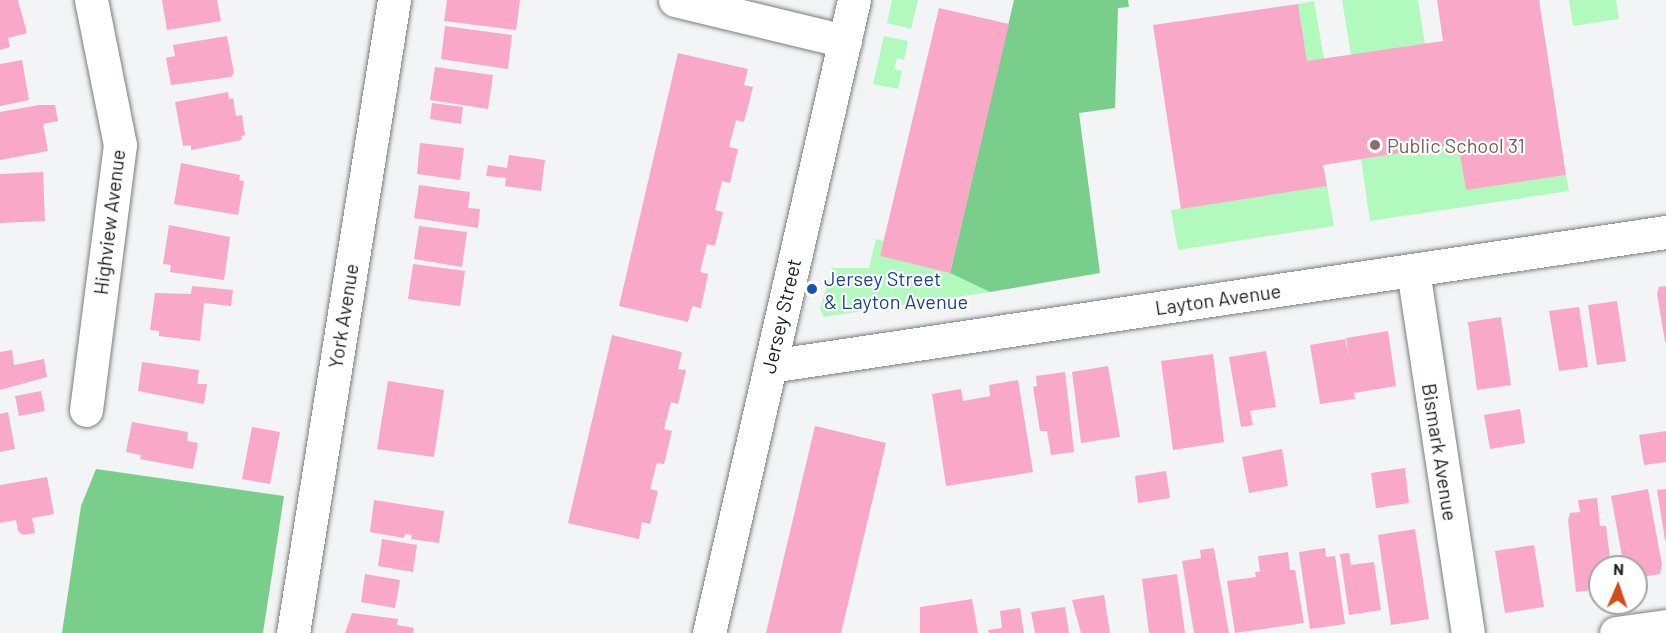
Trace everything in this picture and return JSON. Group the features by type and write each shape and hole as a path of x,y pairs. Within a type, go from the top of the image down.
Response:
{"street":[{"name":"Highview Avenue","path":"86,410 120,145 91,0"},
{"name":"York Avenue","path":"293,633 394,0"},
{"path":"675,0 845,41"},
{"name":"Jersey Street","path":"709,633 854,0"},
{"name":"Layton Avenue","path":"770,366 1666,232"},
{"name":"Bismark Avenue","path":"1413,270 1468,633"},
{"path":"1616,633 1666,626"}],"green space":[{"path":"892,0 918,0 911,29 887,23"},
{"path":"1014,0 1128,0 1129,7 1118,8 1115,108 1079,113 1100,273 990,292 950,273"},
{"path":"1342,0 1418,0 1425,44 1351,55"},
{"path":"1569,0 1616,0 1619,19 1573,26"},
{"path":"1314,1 1324,59 1307,61 1298,4"},
{"path":"884,36 908,41 904,60 897,58 894,69 902,71 898,89 873,84"},
{"path":"1458,144 1466,189 1566,175 1569,191 1370,221 1361,159"},
{"path":"1327,186 1334,226 1178,250 1171,210"},
{"path":"876,239 884,241 880,256 950,273 990,292 824,317 820,309 832,268 869,268"},
{"path":"96,469 284,496 263,633 62,633 81,506"}],"building":[{"path":"0,0 18,0 27,33 8,38 10,47 0,50"},
{"path":"162,0 217,0 221,21 167,30"},
{"path":"447,0 520,0 516,30 444,21"},
{"path":"1437,0 1539,0 1566,175 1466,190 1458,144 1323,165 1327,186 1181,209 1153,25 1298,4 1307,61 1443,41"},
{"path":"939,8 1009,24 950,273 880,256"},
{"path":"445,26 512,35 508,69 441,59"},
{"path":"227,36 234,73 231,77 171,85 166,58 175,56 173,45"},
{"path":"678,53 748,69 744,85 753,87 744,122 736,120 729,147 738,149 730,183 722,181 715,210 723,212 715,246 707,244 700,272 708,274 701,308 692,306 688,322 619,306"},
{"path":"22,60 29,100 0,106 0,64"},
{"path":"435,67 493,75 488,109 430,100"},
{"path":"228,92 229,99 233,98 236,116 242,115 245,135 241,136 242,140 191,150 191,145 183,146 175,102"},
{"path":"432,103 463,107 461,124 430,119"},
{"path":"39,105 55,105 58,121 43,124 48,151 0,160 0,112"},
{"path":"420,143 464,148 460,180 417,174"},
{"path":"509,155 545,160 541,191 505,186 506,178 486,176 488,165 507,168"},
{"path":"181,163 240,175 239,180 244,181 238,215 174,204"},
{"path":"43,172 45,221 0,223 0,174"},
{"path":"419,185 470,192 468,208 480,209 478,228 414,218"},
{"path":"169,225 230,237 224,280 170,272 171,265 163,264"},
{"path":"419,226 467,232 462,267 414,259"},
{"path":"413,264 465,271 460,306 408,299"},
{"path":"192,286 233,290 231,306 204,303 200,341 159,336 159,331 150,330 155,293 191,294"},
{"path":"1666,286 1665,342 1657,294 1659,287"},
{"path":"1617,301 1626,361 1597,365 1588,305"},
{"path":"1579,307 1588,367 1559,371 1549,311"},
{"path":"1501,317 1511,385 1477,390 1468,322"},
{"path":"1388,331 1396,386 1354,393 1355,399 1320,404 1310,345 1345,339 1349,357 1346,338"},
{"path":"612,335 682,352 678,369 686,370 678,404 671,402 664,429 672,431 664,464 657,463 650,489 658,491 650,524 642,522 639,539 568,523"},
{"path":"12,350 14,365 44,359 47,377 0,390 0,352"},
{"path":"1266,351 1276,407 1250,411 1253,425 1241,427 1229,357"},
{"path":"1213,354 1224,442 1173,450 1161,361"},
{"path":"142,362 199,370 197,384 207,384 204,404 138,391"},
{"path":"1108,366 1120,437 1081,443 1072,372"},
{"path":"1065,372 1074,452 1051,455 1047,431 1040,431 1033,387 1037,386 1036,376"},
{"path":"1018,380 1033,472 946,486 932,394 961,389 963,401 990,396 989,385"},
{"path":"388,381 444,390 434,457 377,449"},
{"path":"41,391 45,411 19,416 15,396"},
{"path":"1520,409 1525,443 1490,449 1484,415"},
{"path":"8,412 15,449 0,452 0,414"},
{"path":"132,422 188,432 187,441 198,443 193,469 140,459 141,455 126,452"},
{"path":"815,426 886,443 841,633 766,633"},
{"path":"252,427 280,432 270,484 242,479"},
{"path":"1666,431 1666,462 1644,465 1639,435"},
{"path":"1282,449 1288,486 1249,493 1242,457"},
{"path":"1405,468 1409,503 1376,508 1371,473"},
{"path":"1166,471 1170,498 1138,503 1135,476"},
{"path":"47,477 54,514 32,518 35,533 23,535 18,531 16,520 0,523 0,485"},
{"path":"1648,489 1662,565 1660,574 1648,576 1648,555 1622,555 1611,496"},
{"path":"1666,489 1666,540 1665,540 1657,490"},
{"path":"1597,498 1600,526 1606,526 1610,555 1588,555 1588,590 1576,592 1568,520 1570,513 1580,512 1578,500"},
{"path":"374,500 444,511 439,543 411,539 412,535 405,534 404,538 370,532"},
{"path":"1415,529 1429,619 1391,625 1378,535"},
{"path":"382,539 417,545 413,572 378,566"},
{"path":"1534,545 1544,607 1505,613 1495,551"},
{"path":"1214,548 1229,633 1194,633 1182,561 1201,558 1200,550"},
{"path":"1325,548 1326,557 1335,556 1345,624 1310,629 1299,552"},
{"path":"1288,552 1290,570 1295,570 1304,623 1235,633 1227,581 1256,577 1255,572 1260,572 1258,556"},
{"path":"1349,553 1351,565 1374,562 1381,610 1349,615 1340,554"},
{"path":"365,574 400,580 395,608 361,602"},
{"path":"1177,574 1185,633 1149,633 1142,579"},
{"path":"1104,595 1110,633 1081,633 1072,600"},
{"path":"972,599 978,633 920,633 920,607"},
{"path":"1065,607 1069,633 1035,633 1031,612"},
{"path":"1020,608 1024,633 989,633 988,630 1002,628 1000,611"},
{"path":"352,613 398,619 397,625 414,628 413,633 345,633"}],"place":[{"name":"Public School 31","path":"1375,145"},
{"name":"Jersey Street & Layton Avenue","path":"812,289"}]}
